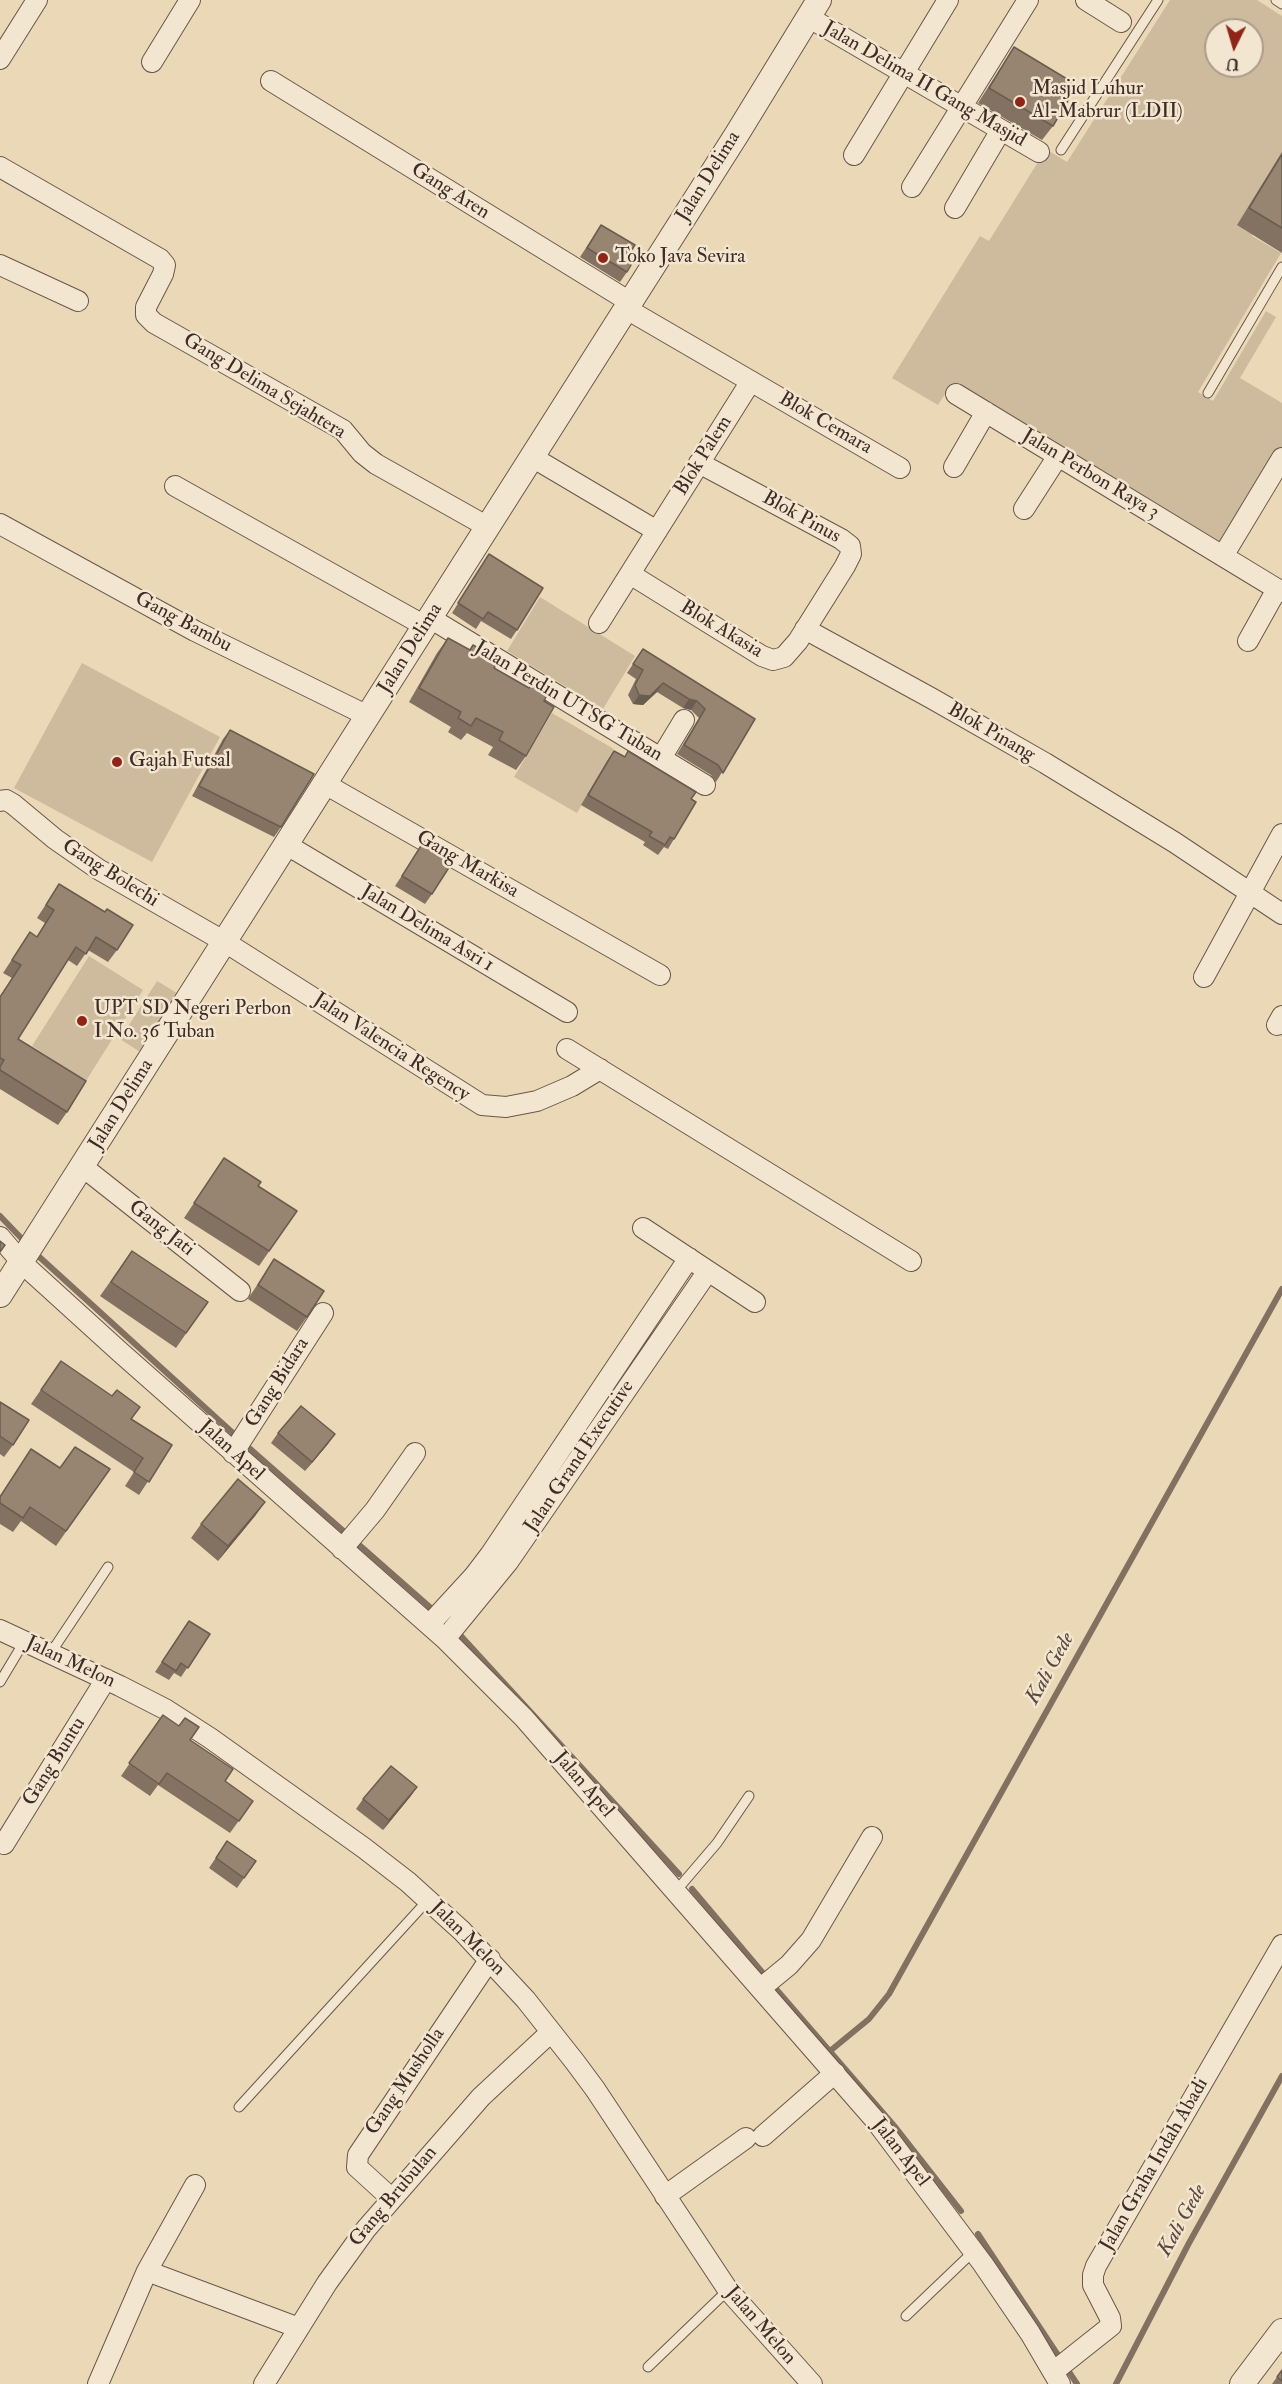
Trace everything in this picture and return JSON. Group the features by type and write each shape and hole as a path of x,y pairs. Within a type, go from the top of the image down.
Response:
{"street":[{"path":"0,59 37,0"},
{"path":"152,62 190,0"},
{"path":"854,155 948,0"},
{"path":"912,187 1028,0"},
{"path":"1086,0 1121,22"},
{"name":"Jalan Delima II Gang Masjid","path":"813,9 904,73 1039,152"},
{"name":"Jalan Delima","path":"0,1295 428,622 813,9"},
{"name":"Gang Aren","path":"271,81 751,381"},
{"path":"955,208 1001,130"},
{"name":"Gang Delima Sejahtera","path":"0,167 154,255 165,266 164,274 146,307 146,315 150,320 343,430 362,453 376,464 488,527"},
{"path":"0,265 78,301"},
{"name":"Blok Palem","path":"657,531 751,381"},
{"name":"Blok Cemara","path":"751,381 900,468"},
{"name":"Jalan Perbon Raya 3","path":"956,394 1280,591"},
{"path":"954,467 986,412"},
{"path":"1024,509 1058,456"},
{"path":"532,457 657,531 599,623"},
{"path":"1223,556 1282,458"},
{"name":"Blok Pinus","path":"699,463 850,546 850,554 845,566 805,630"},
{"name":"Jalan Perdin UTSG Tuban","path":"175,486 428,622 705,785"},
{"name":"Gang Bambu","path":"0,524 195,631 368,716"},
{"name":"Blok Akasia","path":"630,574 768,659 778,659 789,654 805,630"},
{"path":"1248,641 1280,591"},
{"name":"Blok Pinang","path":"805,630 931,698 1174,842 1282,914"},
{"path":"661,758 684,720"},
{"name":"Gang Markisa","path":"325,784 660,975"},
{"name":"Gang Bolechi","path":"0,801 14,804 55,839 98,869 225,942"},
{"path":"1204,977 1282,834"},
{"name":"Jalan Delima Asri 1","path":"287,845 567,1012"},
{"name":"Jalan Valencia Regency","path":"225,942 482,1105 506,1107 537,1101 572,1086 600,1069"},
{"path":"567,1049 911,1262"},
{"name":"Gang Jati","path":"83,1167 240,1291"},
{"path":"642,1228 755,1302"},
{"name":"Jalan Apel","path":"0,1237 29,1252 233,1453 349,1541 429,1625 524,1718 835,2073 912,2167 1061,2370"},
{"name":"Jalan Grand Executive","path":"429,1625 490,1555 689,1258"},
{"name":"Jalan Grand Executive","path":"445,1639 508,1562 708,1271"},
{"name":"Gang Bidara","path":"233,1453 322,1313"},
{"path":"586,1413 603,1424"},
{"path":"571,1434 588,1446"},
{"path":"349,1541 380,1504 415,1453"},
{"path":"456,1596 471,1609"},
{"name":"Jalan Melon","path":"0,1630 165,1709 210,1738 364,1848 428,1900 490,1959 551,2032 595,2089 728,2290 805,2382"},
{"name":"Gang Buntu","path":"4,1844 106,1679"},
{"path":"761,1988 789,1965 811,1940 872,1837"},
{"name":"Jalan Graha Indah Abadi","path":"1061,2370 1111,2326 1110,2318 1094,2285 1093,2275 1096,2266 1282,1945"},
{"name":"Gang Musholla","path":"392,2199 357,2167 357,2155 490,1959"},
{"name":"Gang Brubulan","path":"264,2384 349,2251 481,2097 551,2032"},
{"path":"665,2196 755,2137 835,2073"},
{"path":"98,2384 147,2271 195,2185"},
{"path":"147,2271 299,2328"},
{"path":"1242,2384 1282,2331"}],"lane":[{"path":"1061,150 1158,0"},
{"path":"1276,0 1282,4"},
{"path":"1208,393 1282,267"},
{"path":"50,1654 108,1568"},
{"path":"0,1682 24,1642"},
{"path":"676,1891 717,1843 750,1796"},
{"path":"239,2107 428,1900"},
{"path":"906,2316 974,2251"},
{"path":"648,2367 728,2290"}],"shaded area":[{"path":"1170,0 1257,0 1282,16 1282,185 1252,236 1281,253 1198,392 1213,401 1266,311 1276,317 1240,378 1282,403 1282,449 1222,549 952,383 938,405 892,378 980,236 989,241 1046,149 1067,162"},
{"path":"540,597 635,656 603,709 507,651"},
{"name":"Gajah Futsal","path":"82,663 220,737 152,862 14,788"},
{"path":"552,713 614,749 577,813 514,777"},
{"path":"89,956 143,990 86,1081 32,1046"},
{"path":"157,981 177,993 140,1052 120,1039"}],"building":[{"path":"1014,47 1077,85 1053,126 989,88"},
{"path":"1282,154 1282,228 1249,208"},
{"path":"601,225 635,245 629,254 635,258 627,272 587,248"},
{"path":"489,554 543,588 517,630 488,612 483,619 458,603"},
{"path":"448,638 470,650 473,645 499,660 494,668 529,688 533,682 549,691 544,701 554,707 526,756 499,740 503,732 476,718 471,726 458,718 461,712 419,688"},
{"path":"643,649 755,719 723,773 718,765 684,745 705,709 697,701 689,699 663,683 650,696 639,695 635,685 643,670 633,664"},
{"path":"230,730 314,774 281,827 199,786"},
{"path":"614,751 625,757 628,751 696,792 691,799 696,802 674,839 670,837 665,845 649,836 652,832 588,795"},
{"path":"424,841 455,858 432,894 402,876"},
{"path":"59,884 105,912 107,909 133,925 117,950 96,937 86,954 76,947 18,1039 86,1081 67,1112 0,1070 4,1060 0,1058 0,997 21,965 12,960 30,932 37,937 54,910 46,905"},
{"path":"224,1158 261,1182 258,1186 297,1211 269,1251 194,1203"},
{"path":"0,1241 5,1245 0,1252"},
{"path":"132,1251 208,1302 186,1333 111,1282"},
{"path":"274,1259 324,1291 307,1317 258,1285"},
{"path":"61,1361 112,1396 117,1390 140,1407 131,1419 172,1445 149,1482 134,1472 143,1458 41,1390"},
{"path":"0,1402 29,1420 13,1445 0,1436"},
{"path":"301,1406 335,1434 312,1462 278,1433"},
{"path":"75,1447 110,1469 66,1531 30,1507 23,1518 0,1503 0,1497 31,1449 60,1468"},
{"path":"238,1479 265,1502 228,1546 201,1524"},
{"path":"189,1621 210,1634 188,1668 181,1663 176,1671 162,1662"},
{"path":"163,1715 179,1726 185,1718 199,1727 190,1740 233,1769 225,1781 253,1801 239,1821 167,1773 159,1784 129,1763"},
{"path":"391,1766 417,1787 389,1820 363,1799"},
{"path":"227,1841 256,1861 244,1878 216,1858"},
{"path":"1282,2370 1282,2381 1277,2377"}],"waterway":[{"path":"0,1216 26,1243"},
{"path":"35,1253 234,1434"},
{"name":"Kali Gede","path":"830,2051 869,2019 889,1994 1282,1289"},
{"path":"248,1447 432,1609"},
{"path":"461,1636 679,1874"},
{"path":"692,1889 762,1972"},
{"path":"776,1989 896,2128 961,2211"},
{"name":"Kali Gede","path":"1116,2384 1189,2243 1282,2076"},
{"path":"978,2234 1077,2384"}],"place":[{"name":"Masjid Luhur Al-Mabrur (LDII)","path":"1020,102"},
{"name":"Toko Java Sevira","path":"603,258"},
{"name":"Gajah Futsal","path":"117,762"},
{"name":"UPT SD Negeri Perbon I No. 36 Tuban","path":"82,1021"}]}
